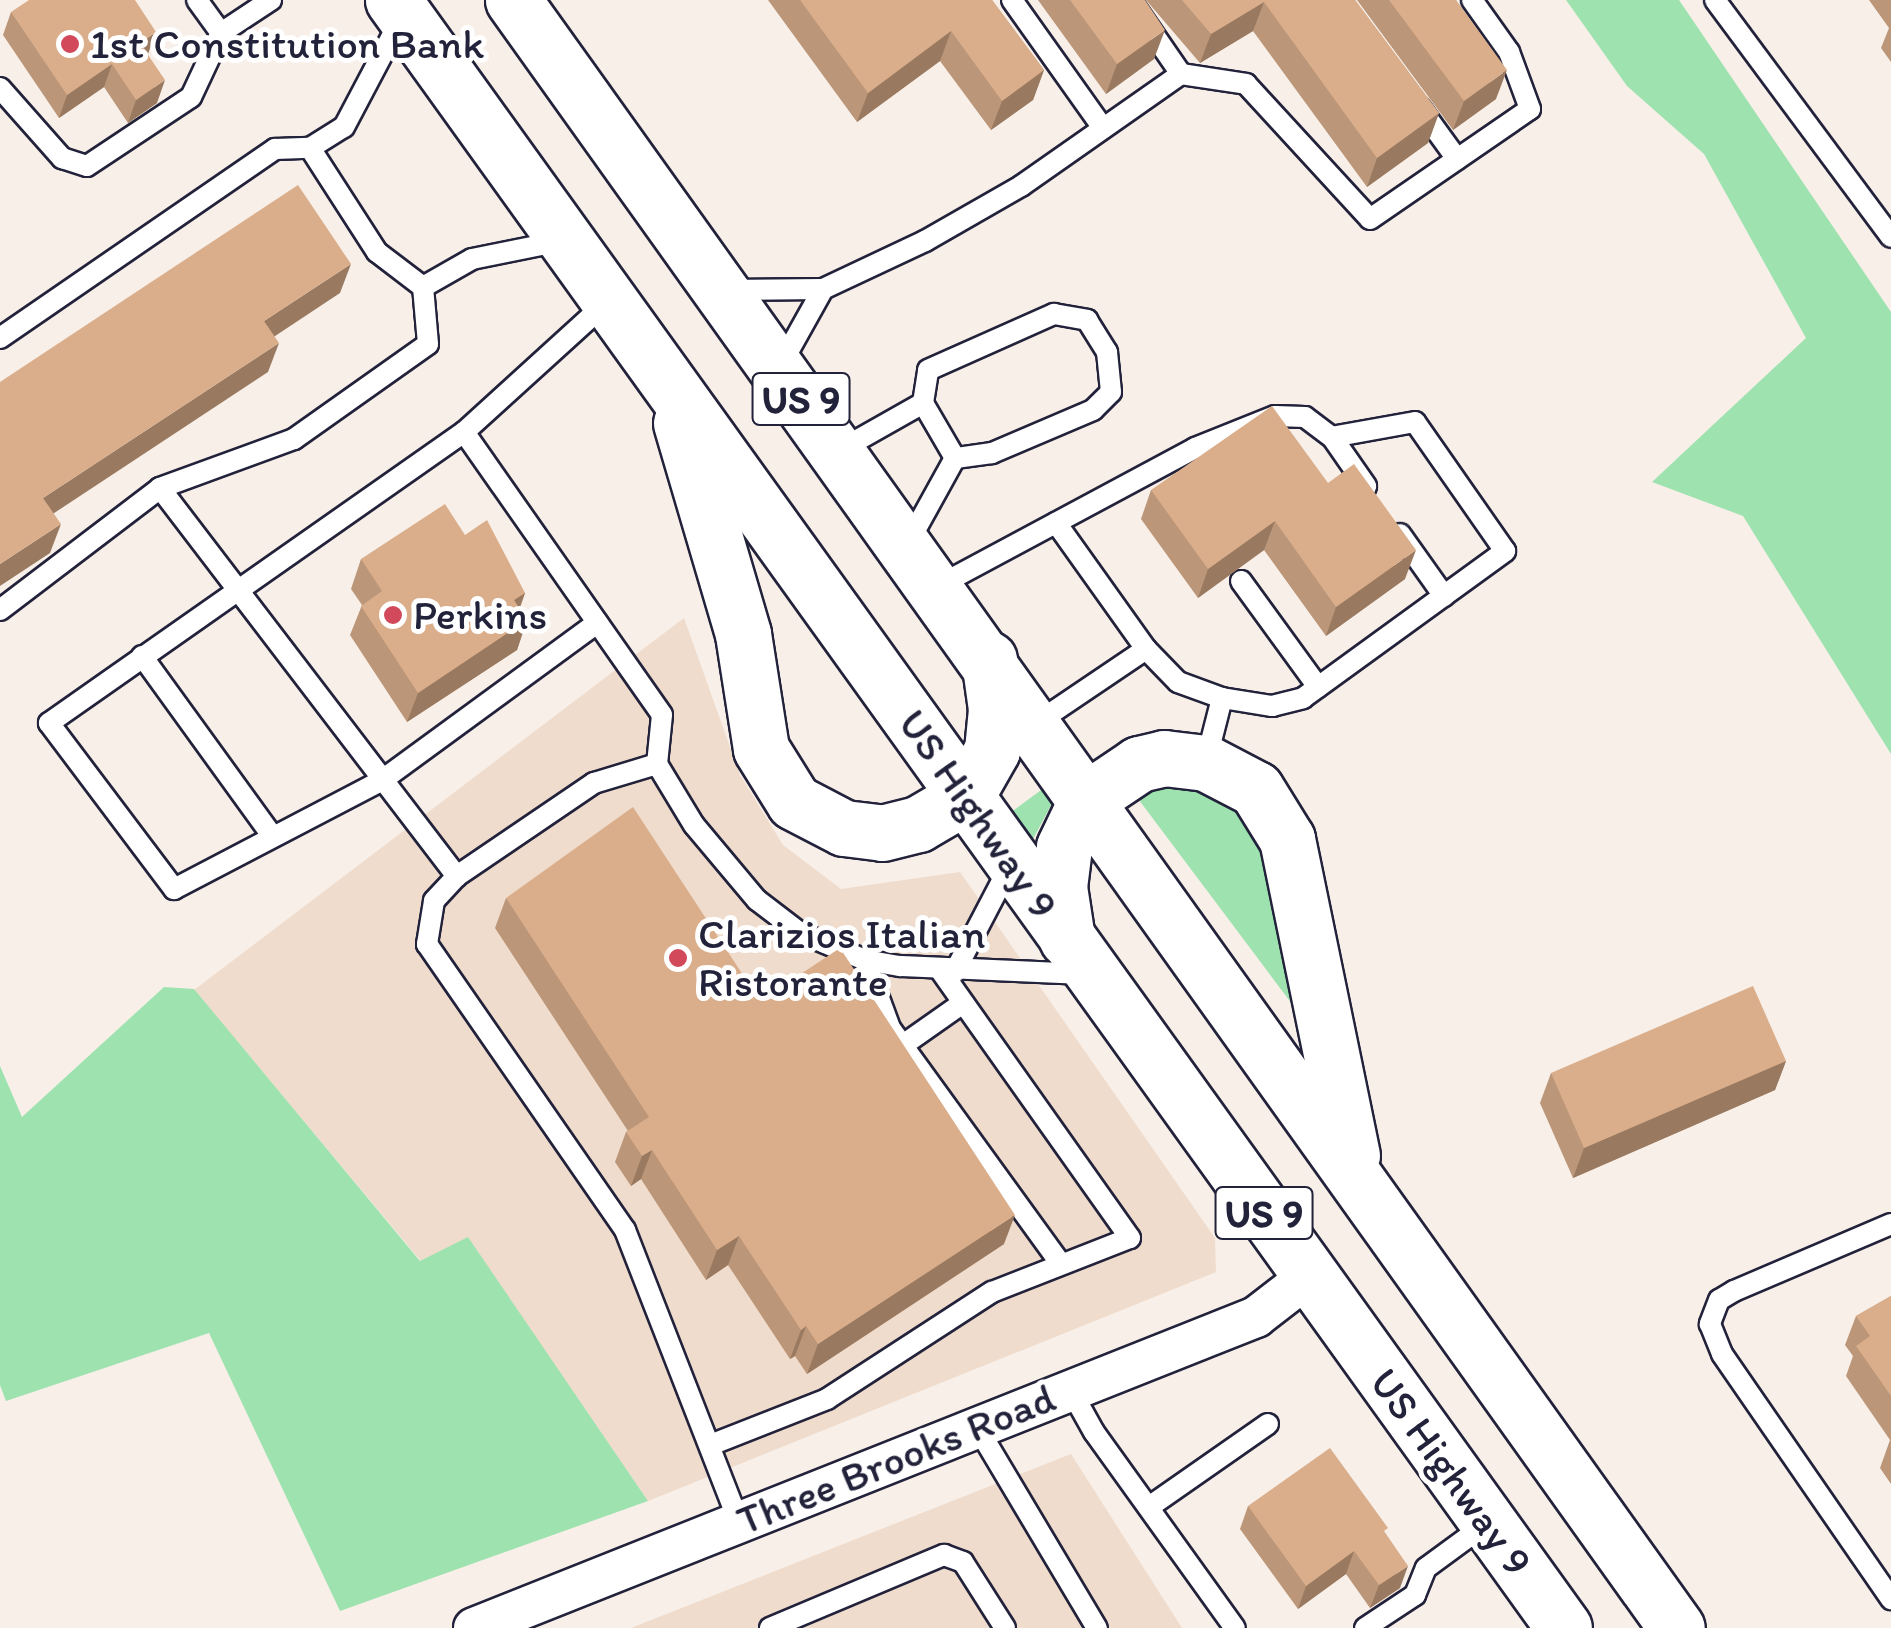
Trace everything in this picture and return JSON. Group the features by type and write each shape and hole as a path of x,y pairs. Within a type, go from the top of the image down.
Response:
{"highway":[{"name":"US 9","path":"513,0 1035,724 1678,1628"},
{"name":"US Highway 9","path":"398,7 1564,1628"},
{"path":"670,384 742,634 761,749 778,783 820,820 882,832 918,824 966,796 992,750 996,709 988,659"},
{"path":"1080,957 1059,888 1064,847 1088,799 1139,764 1206,763 1256,789 1288,839 1358,1179"}],"street":[{"name":"Three Brooks Road","path":"474,1628 1256,1317 1309,1276"}],"lane":[{"path":"197,0 221,34"},
{"path":"1012,0 1102,128"},
{"path":"1130,0 1180,74"},
{"path":"721,290 823,289 1005,196 1180,74 1246,84 1370,219 1530,109 1510,52 1472,0"},
{"path":"1715,0 1891,238"},
{"path":"0,88 62,158 87,166 190,96 221,34 267,2"},
{"path":"0,338 275,149 310,148 344,127 398,7"},
{"path":"1410,96 1457,159"},
{"path":"0,610 160,488 294,439 428,344 423,287 376,252 310,148"},
{"path":"423,287 472,260 565,240"},
{"path":"780,368 823,289"},
{"path":"597,622 381,781 174,889 50,723 464,432 608,301"},
{"path":"921,567 955,458 924,403 928,370 1054,314 1087,320 1107,352 1111,392 1092,410 992,453 955,458"},
{"path":"838,451 924,403"},
{"path":"921,567 1056,523 1262,420 1297,415 1332,437 1444,596"},
{"path":"1056,523 1146,649 1178,682 1222,698 1272,706 1318,687 1505,551 1414,422 1332,437"},
{"path":"464,432 662,715 657,764 694,825 757,900 799,932 865,960 948,972 1080,957"},
{"path":"160,488 456,876"},
{"path":"1241,581 1318,687"},
{"path":"1035,724 1146,649"},
{"path":"142,656 273,837"},
{"path":"1206,763 1222,698"},
{"path":"657,764 594,783 456,876 434,901 426,922 436,966 624,1230 713,1444 739,1522"},
{"path":"948,972 1012,863"},
{"path":"865,960 903,1045 1061,1264"},
{"path":"713,1444 828,1399 992,1292 1130,1238 960,1005 948,972"},
{"path":"903,1045 960,1005"},
{"path":"1891,1224 1734,1291 1718,1300 1710,1324 1722,1354 1891,1600"},
{"path":"1070,1389 1232,1624"},
{"path":"1148,1507 1268,1424"},
{"path":"977,1427 1096,1628"},
{"path":"1365,1628 1414,1594 1426,1568 1487,1524"},
{"path":"770,1628 944,1556 963,1562 1006,1628"}],"shaded area":[{"path":"684,618 740,775 783,845 841,889 960,872 1215,1238 1216,1272 648,1501 468,1238 421,1261 194,990"},
{"path":"1071,1454 1182,1628 631,1628"}],"green space":[{"path":"1566,0 1679,0 1891,312 1891,754 1743,516 1652,482 1806,338 1704,154 1627,86"},
{"path":"1167,782 1207,786 1262,830 1292,1004 1139,800 1138,790"},
{"path":"1048,785 1055,798 1032,841 1010,813"},
{"path":"164,987 194,989 420,1261 468,1237 648,1501 340,1611 209,1333 6,1401 0,1385 0,1066 22,1117"}],"building":[{"path":"29,0 135,0 156,32 140,43 165,80 136,100 112,64 67,95 11,12"},
{"path":"800,0 992,0 1044,70 1002,101 951,31 868,93"},
{"path":"1070,0 1145,0 1165,30 1117,64"},
{"path":"1182,0 1355,0 1439,113 1377,158 1264,2 1211,34"},
{"path":"1389,0 1456,0 1507,70 1464,101"},
{"path":"298,185 351,264 264,321 279,343 43,498 61,524 0,564 0,382"},
{"path":"1272,406 1328,483 1354,464 1416,550 1336,607 1275,521 1208,569 1151,490"},
{"path":"445,504 465,535 487,520 525,593 514,600 527,620 418,693 361,606 382,591 361,559"},
{"path":"633,807 760,1001 840,948 1015,1215 818,1344 806,1326 801,1330 739,1236 717,1250 652,1150 642,1156 626,1132 649,1117 506,898"},
{"path":"1753,986 1786,1061 1584,1148 1551,1073"},
{"path":"1891,1296 1891,1396 1856,1346 1870,1336 1856,1316"},
{"path":"1330,1448 1388,1528 1384,1531 1408,1566 1379,1585 1354,1551 1306,1586 1248,1506"}],"place":[{"name":"1st Constitution Bank","path":"70,44"},
{"name":"Perkins","path":"393,615"},
{"name":"Clarizios Italian Ristorante","path":"678,958"}]}
